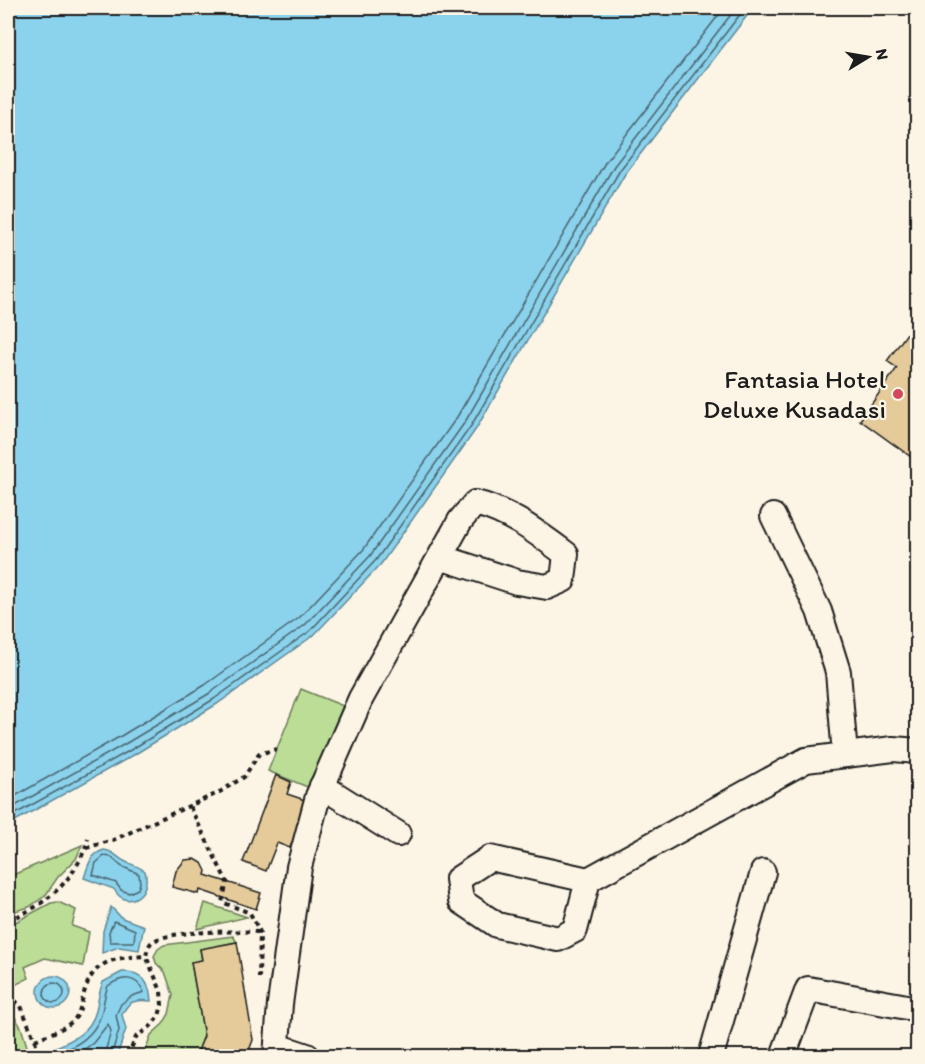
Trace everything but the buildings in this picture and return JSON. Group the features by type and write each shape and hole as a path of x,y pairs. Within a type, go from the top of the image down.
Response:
{"street":[{"path":"307,1056 276,1051 280,1004 299,867 322,786 361,698 460,521 475,503 493,507 543,536 566,554 563,580 547,587 517,582 440,557"},
{"path":"773,516 819,612 838,672 845,755"},
{"path":"588,880 575,930 558,939 497,925 460,901 458,879 490,858 588,880 806,760 893,749 918,751"},
{"path":"322,786 398,834"},
{"path":"711,1056 763,872"},
{"path":"783,1056 808,989 918,1009"}],"path":[{"path":"86,848 113,840 218,794 244,777 259,754 277,749"},
{"path":"128,1056 136,1036 151,1026 159,1016 162,1005 161,991 146,956 150,944 162,936 220,930 260,932 250,913 222,903 227,882 190,807"},
{"path":"8,920 20,916 41,903 75,872 88,838"},
{"path":"35,1040 67,1026 76,1017 85,988 101,964 146,956"},
{"path":"8,994 21,1006 41,1056"}],"green space":[{"path":"301,689 343,706 310,788 268,771"},
{"path":"82,845 76,859 58,877 45,896 29,907 8,913 8,877"},
{"path":"58,902 76,910 72,926 89,932 83,966 45,958 25,967 29,978 15,985 8,982 8,926 51,903"},
{"path":"205,903 247,917 197,929"},
{"path":"233,936 237,942 200,949 202,960 191,962 204,1036 196,1056 143,1056 151,1035 163,1024 169,1014 173,995 165,972 156,963 154,956 158,949 164,945"},
{"path":"8,1006 21,1027 30,1056 8,1056"}],"water":[{"path":"8,8 753,8 625,174 476,429 381,564 314,635 217,704 132,756 8,825"},
{"path":"104,850 112,852 145,871 145,887 136,898 124,899 114,889 84,878 93,857"},
{"path":"111,907 122,918 144,926 139,950 119,947 102,953 103,931"},
{"path":"122,972 135,973 144,979 149,988 151,1001 133,1002 124,1010 122,1015 126,1029 117,1056 52,1056 49,1050 78,1036 89,1026 96,1011 103,982"},
{"path":"54,976 65,981 70,992 65,1003 54,1008 43,1003 38,992 43,981"}],"place":[{"name":"Fantasia Hotel Deluxe Kusadasi","path":"898,394"}]}
